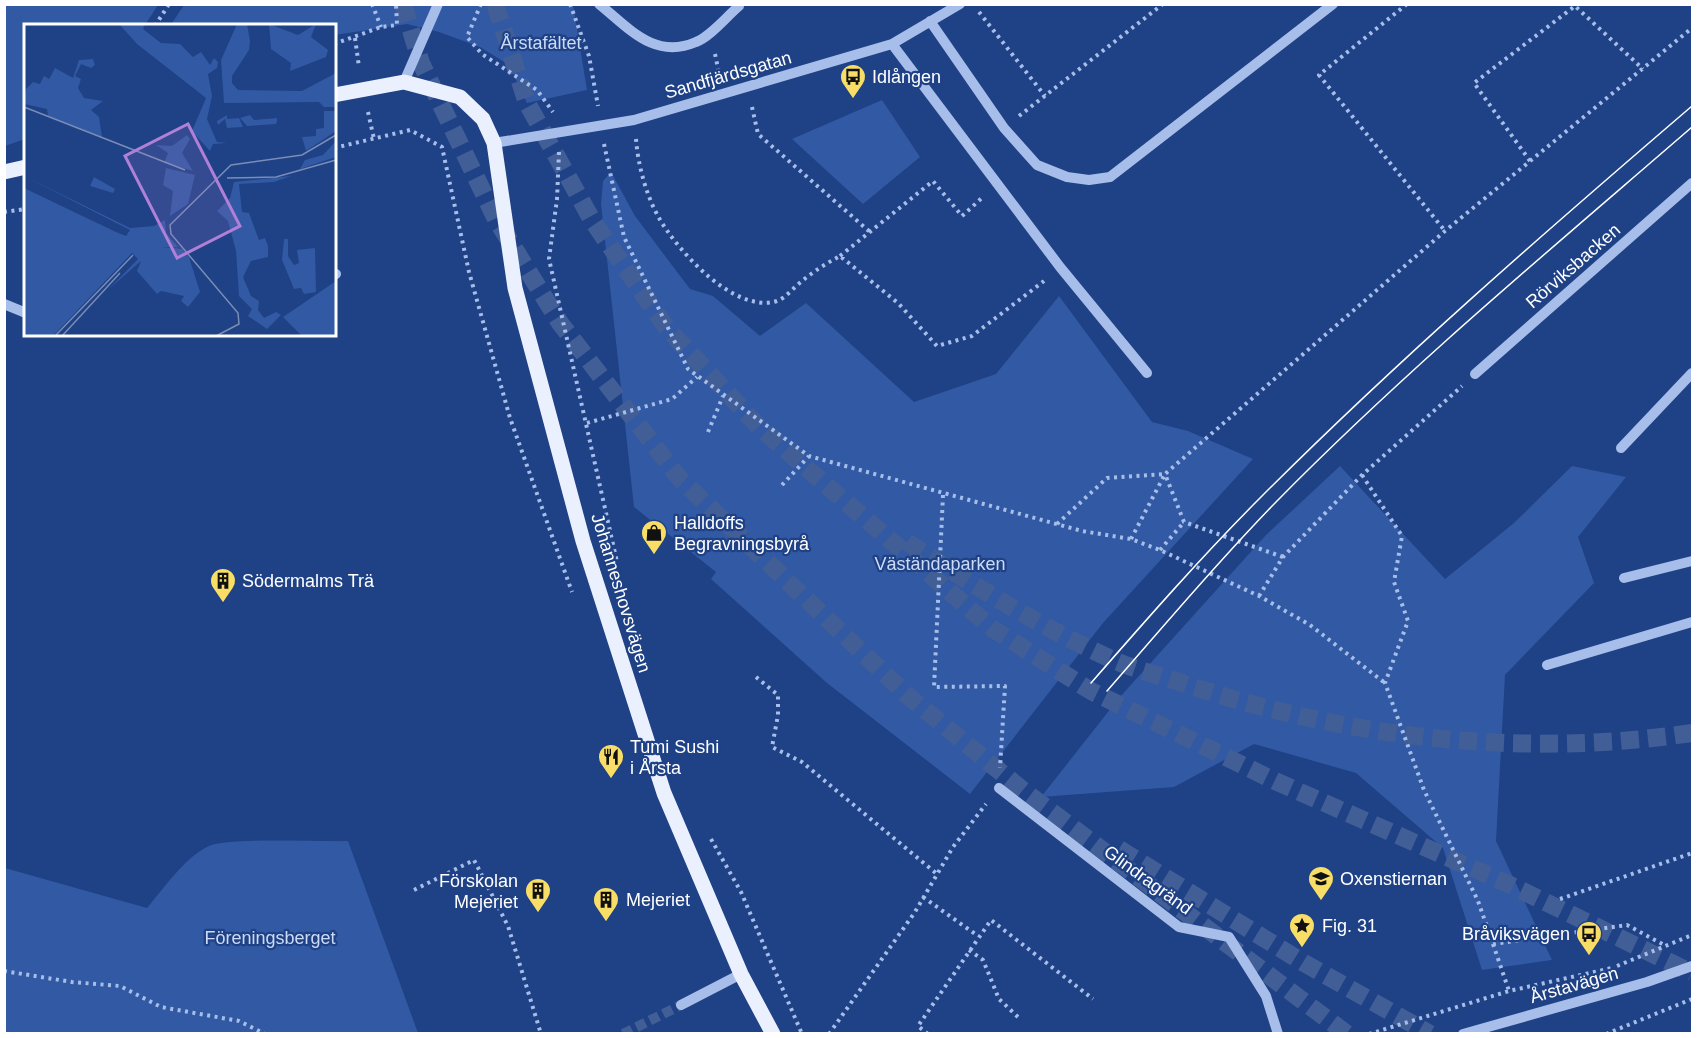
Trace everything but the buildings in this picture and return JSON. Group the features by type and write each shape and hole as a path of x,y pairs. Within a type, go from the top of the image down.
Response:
{"main road":[{"path":"336,95 404,82"},
{"name":"Johanneshovsvägen","path":"404,82 460,97 483,119 494,143 515,288 583,541 664,793 741,974 773,1034"},
{"path":"4,172 24,167"}],"street":[{"path":"404,82 438,4"},
{"path":"599,4 651,46 664,49 697,42 738,6"},
{"name":"Sandfjärdsgatan","path":"494,143 634,120 748,87 892,44 960,4"},
{"path":"930,21 1004,128 1037,165 1067,177 1089,180 1110,177 1333,4"},
{"path":"892,44 1060,267 1147,373"},
{"name":"Rörviksbacken","path":"1475,374 1692,183"},
{"path":"4,304 24,312"},
{"path":"1621,448 1690,379"},
{"path":"1624,578 1692,561"},
{"path":"1547,666 1692,622"},
{"name":"Glindragränd","path":"999,788 1179,927 1229,937 1266,996 1278,1034"},
{"name":"Årstavägen","path":"1463,1034 1647,982 1692,966"},
{"path":"681,1005 741,974"}],"path":[{"path":"156,24 169,4"},
{"path":"372,4 381,27"},
{"path":"336,43 381,27 397,25 396,4"},
{"path":"481,4 467,37 482,54 537,90 551,108 559,133 557,198 549,259 618,568"},
{"path":"570,4 589,56 599,110"},
{"path":"973,4 1045,96"},
{"path":"1004,128 1163,4"},
{"path":"1407,4 1319,75 1445,231"},
{"path":"1530,161 1474,83 1575,6 1643,69"},
{"path":"1131,539 1165,474 1445,231 1692,28"},
{"path":"711,30 722,94"},
{"path":"748,87 758,134 870,232"},
{"path":"634,120 638,162 658,216 679,249 723,287 754,304 778,301 933,181 962,216 996,184"},
{"path":"600,126 624,237 688,369 723,396 809,456 943,495 1082,531 1131,539 1160,550 1259,596 1310,625 1385,683 1424,790 1478,901 1509,991"},
{"path":"336,148 374,139"},
{"path":"4,212 24,209"},
{"path":"840,255 898,303 937,346 972,336 1019,302 1060,267"},
{"path":"1259,596 1283,557 1362,475 1475,374"},
{"path":"587,423 672,399 697,377"},
{"path":"708,432 723,396"},
{"path":"782,485 809,456"},
{"path":"1165,474 1184,522 1283,557"},
{"path":"1057,524 1107,478 1165,474"},
{"path":"1362,475 1402,536 1394,582 1408,621 1385,683"},
{"path":"829,1034 915,912 953,848 999,788 1005,686 934,687 943,495"},
{"path":"1160,550 1184,522"},
{"path":"756,677 778,695 778,715 772,747 802,762 937,874"},
{"path":"710,836 741,892 802,1034"},
{"path":"1560,899 1692,853"},
{"path":"414,890 474,860 508,926 525,990 541,1034"},
{"path":"923,897 978,936"},
{"path":"928,1034 918,1026 991,920 1093,999"},
{"path":"1492,944 1627,925 1666,946"},
{"path":"1369,1034 1509,991 1616,966 1692,935"},
{"path":"969,950 983,960 999,999 1019,1018"},
{"path":"1616,966 1647,982"},
{"path":"4,971 72,982 120,986 161,1007 239,1022 265,1034"},
{"path":"1606,1034 1692,999"}],"green space":[{"path":"5,4 158,4 146,24 24,24 24,139 5,146"},
{"name":"Årstafältet","path":"184,5 573,5 587,90 527,103 509,65 480,47 439,32 407,24 336,35 336,24 171,24"},
{"path":"882,100 920,157 863,204 792,139"},
{"name":"Väständaparken","path":"611,172 635,216 690,289 713,296 760,336 806,303 914,402 996,374 1059,296 1152,422 1188,431 1253,459 1103,623 970,794 827,683 711,579 716,572 634,507 601,204 603,181"},
{"path":"1340,466 1445,579 1514,523 1572,466 1626,477 1578,537 1594,583 1505,675 1496,841 1552,960 1482,970 1443,848 1356,773 1254,744 1174,787 1041,797 1119,698 1266,535"},
{"name":"Föreningsberget","path":"255,841 348,841 418,1033 5,1033 5,868 147,908 183,865 209,846"}],"tunnel":[{"path":"403,4 421,63 496,219 560,323 680,479 908,696 1025,792 1347,1034"},
{"path":"495,4 527,103 592,220 666,327 759,427 993,629 1091,691 1275,781 1506,883 1692,973"},
{"path":"907,542 1007,604 1111,659 1139,670 1249,703 1374,730 1501,743 1565,744 1692,733"},
{"path":"1119,849 1304,963 1430,1034"},
{"path":"623,1034 681,1005"}],"tram line":[{"path":"1091,683 1218,542 1366,395 1473,297 1692,106"},
{"path":"1107,691 1233,547 1327,452 1429,356 1692,127"}],"place":[{"name":"Idlången","path":"853,100"},
{"name":"Halldoffs Begravningsbyrå","path":"654,556"},
{"name":"Södermalms Trä","path":"223,604"},
{"name":"Tumi Sushi i Årsta","path":"611,780"},
{"name":"Oxenstiernan","path":"1321,902"},
{"name":"Förskolan Mejeriet","path":"538,914"},
{"name":"Mejeriet","path":"606,923"},
{"name":"Fig. 31","path":"1302,949"},
{"name":"Bråviksvägen","path":"1589,957"}]}
